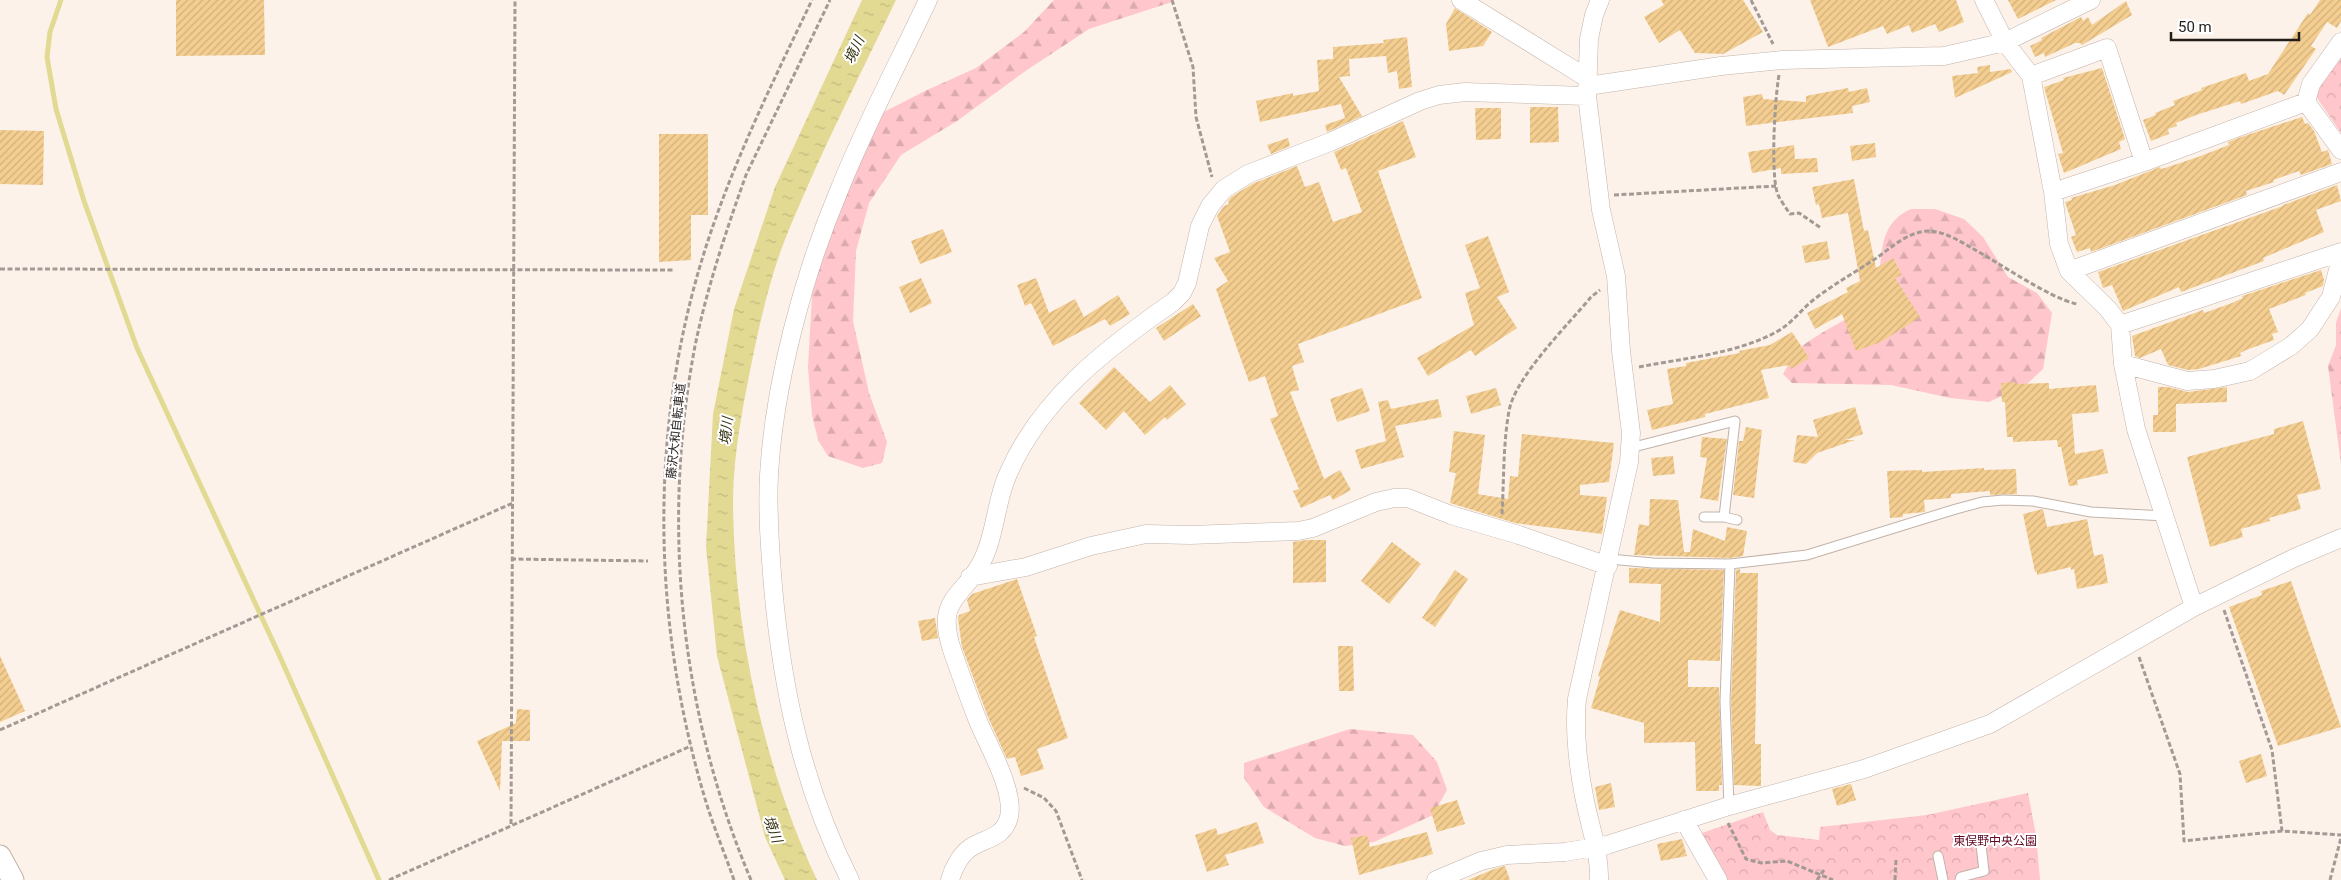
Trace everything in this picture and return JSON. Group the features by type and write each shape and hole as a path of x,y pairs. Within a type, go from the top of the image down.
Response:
{"street":[{"path":"850,880 807,775 798,747 788,698 776,625 770,547 770,475 778,403 790,342 814,260 837,193 928,0"},
{"path":"1461,0 1587,87"},
{"path":"1599,880 1596,847 1584,795 1576,718 1577,700 1629,462 1631,433 1616,276 1600,196 1587,87 1589,39 1594,15 1600,0"},
{"path":"1984,0 2005,42 2031,76 2053,192 2059,244 2069,271 2108,309 2120,324 2123,364 2136,429 2194,607"},
{"path":"950,880 952,872 969,849 1000,834 1010,815 1009,799 952,651 946,623 948,608 953,597 984,558 1007,475 1029,434 1049,406 1075,378 1106,351 1173,302 1182,293 1191,268 1200,226 1210,206 1224,189 1248,174 1330,142 1420,101 1439,95 1465,92 1587,87 1721,66 1782,60 1944,56 2005,42 2091,0"},
{"path":"2306,102 2311,84 2341,42"},
{"path":"2031,76 2107,48 2144,162"},
{"path":"2306,102 2341,150"},
{"path":"2053,192 2144,162 2306,102"},
{"path":"2069,271 2341,172"},
{"path":"2120,324 2341,252"},
{"path":"2123,364 2187,381 2214,379 2250,371 2291,346 2310,329 2331,297 2341,258"},
{"path":"970,577 1026,567 1091,546 1146,534 1276,533 1306,529 1358,508 1394,498 1408,498 1451,515 1608,562"},
{"path":"1436,880 1482,861 1506,855 1564,852 1607,845 1726,807 1864,770 1990,724 2194,607 2341,538"},
{"path":"1684,820 1718,880"},
{"path":"0,856 13,880"}],"lane":[{"path":"1630,448 1735,421 1724,517"},
{"path":"1608,562 1730,564 1808,555 1982,502 2033,501 2091,512 2165,516"},
{"path":"1704,517 1724,517 1737,520"},
{"path":"1726,807 1725,701 1730,564"},
{"path":"1960,880 1961,877 1984,871 1981,845"},
{"path":"1938,856 1943,880"}],"path":[{"path":"511,824 511,559 516,0"},
{"path":"734,880 706,804 681,704 664,568 664,486 668,430 677,361 691,297 722,199 749,134 812,0"},
{"name":"藤沢大和自転車道","path":"752,880 710,762 690,672 680,584 678,538 679,489 685,409 696,345 710,287 738,197 746,175 830,0"},
{"path":"1172,0 1174,12 1189,49 1193,67 1196,117 1218,197"},
{"path":"1751,0 1782,60 1774,123 1776,186 1778,194 1790,214 1798,213 1822,228"},
{"path":"1600,196 1776,186"},
{"path":"1624,370 1732,348 1758,340 1779,330 1798,317 1823,293 1874,260 1895,243 1912,235 1928,231 1949,236 2072,303 2108,309"},
{"path":"0,269 673,270"},
{"path":"1500,529 1509,410 1517,390 1528,372 1591,297 1616,276"},
{"path":"0,730 513,503"},
{"path":"511,559 648,560"},
{"path":"2219,594 2252,698 2272,750 2282,831"},
{"path":"2134,642 2180,774 2184,841 2282,831 2341,837 2330,880"},
{"path":"390,880 511,824 691,746"},
{"path":"1000,774 1044,798 1056,811 1082,880"},
{"path":"1726,807 1735,839 1746,859 1761,864 1787,861 1833,880"},
{"path":"1895,880 1896,860"},
{"path":"1817,880 1824,870"}],"green space":[{"path":"1054,0 1172,0 1172,2 1089,29 1024,72 957,121 901,155 869,203 856,251 853,321 869,393 887,442 882,463 863,468 828,456 818,440 812,415 808,367 814,260 872,118 976,68 1024,32"},
{"path":"2341,51 2341,133 2313,92"},
{"path":"1911,209 1935,209 1964,219 1983,237 2008,277 2037,293 2052,313 2043,369 2026,385 1989,402 1950,398 1891,385 1792,383 1783,374 1800,348 1858,312 1870,302 1879,277 1882,251 1890,227 1898,217"},
{"path":"2341,308 2341,464 2328,366 2336,345 2336,323"},
{"path":"1350,729 1413,735 1437,762 1447,790 1433,815 1374,842 1345,846 1315,838 1264,807 1244,778 1244,763"},
{"name":"東俣野中央公園","path":"2028,793 2036,835 2040,880 1718,880 1693,836 1763,812 1770,830 1777,835 1819,840 1820,827 1927,815"}],"water":[{"name":"境川","path":"862,0 896,0 815,170 778,257 765,304 746,389 733,484 739,599 755,696 781,790 817,880 785,880 765,837 717,656 706,547 713,414 734,309 775,187"}],"building":[{"path":"176,0 264,0 265,55 176,56"},
{"path":"1661,0 1743,0 1763,32 1723,54 1695,53 1680,30 1659,43 1644,17 1664,5"},
{"path":"1810,0 1956,0 1964,22 1939,32 1935,24 1912,33 1909,25 1887,34 1883,26 1828,47"},
{"path":"2008,0 2056,0 2018,19"},
{"path":"2320,0 2341,0 2341,21 2337,28 2327,22 2311,46 2316,49 2284,95 2278,91 2241,104 2240,101 2196,115 2176,123 2177,126 2168,129 2169,134 2151,141 2143,120 2175,105 2173,101 2202,90 2201,88 2246,73 2249,81 2268,74 2308,13 2310,15"},
{"path":"2126,1 2132,15 2082,45 2075,43 2045,57 2044,53 2035,57 2030,46 2042,40 2041,38 2081,17 2083,21 2088,17 2092,25"},
{"path":"1455,8 1492,32 1483,46 1449,51 1446,24"},
{"path":"1407,37 1412,87 1399,89 1397,71 1388,73 1386,56 1349,59 1350,76 1339,77 1362,116 1327,132 1325,125 1345,118 1341,104 1260,122 1256,101 1293,93 1293,96 1319,91 1317,60 1333,59 1333,47 1384,43 1383,40"},
{"path":"1990,65 1990,72 2011,69 2012,72 1955,98 1952,76 1978,73 1977,67"},
{"path":"2102,68 2125,139 2119,142 2121,149 2064,173 2058,154 2063,153 2044,87 2064,80 2063,78"},
{"path":"1848,88 1849,92 1867,88 1870,102 1852,106 1853,113 1746,126 1743,97 1762,94 1763,99 1806,102 1806,96"},
{"path":"1530,107 1558,107 1559,142 1530,143"},
{"path":"1475,108 1501,108 1501,139 1476,140"},
{"path":"2302,117 2305,124 2308,123 2314,131 2322,152 2328,150 2332,164 2301,175 2299,171 2273,180 2274,182 2246,191 2247,195 2091,252 2090,248 2077,252 2071,237 2076,235 2065,202 2072,200 2071,198 2115,185 2160,167 2161,169 2165,168 2198,157 2229,145 2228,142 2241,137"},
{"path":"1403,121 1416,157 1378,171 1422,298 1298,344 1304,362 1292,366 1299,390 1290,392 1324,479 1340,470 1351,490 1333,500 1330,495 1301,508 1293,491 1299,489 1270,419 1278,416 1265,376 1249,382 1216,289 1228,281 1214,258 1230,252 1217,216 1224,206 1229,204 1228,201 1231,197 1252,184 1297,166 1305,187 1319,182 1333,222 1362,212 1346,168 1341,170 1334,152"},
{"path":"0,130 44,131 43,185 0,184"},
{"path":"659,134 708,134 708,215 691,215 691,260 659,262"},
{"path":"1288,138 1290,146 1271,154 1267,145"},
{"path":"1875,143 1876,157 1852,161 1850,146"},
{"path":"1794,145 1795,159 1817,158 1818,172 1781,174 1781,168 1752,173 1748,152"},
{"path":"1854,179 1864,231 1868,230 1876,268 1893,258 1902,275 1895,278 1920,317 1881,342 1856,351 1842,314 1815,329 1807,313 1848,292 1846,288 1860,281 1848,213 1822,218 1819,204 1816,205 1812,187"},
{"path":"2337,185 2341,201 2316,210 2324,232 2263,258 2264,261 2181,292 2179,287 2123,311 2112,285 2103,288 2098,272"},
{"path":"943,229 952,252 920,264 911,241"},
{"path":"1488,236 1509,292 1497,297 1517,328 1475,356 1471,350 1428,376 1417,358 1474,325 1465,293 1480,288 1465,245"},
{"path":"1827,241 1830,259 1805,263 1802,246"},
{"path":"2321,270 2324,280 2323,286 2305,293 2306,295 2269,309 2278,332 2272,334 2274,340 2246,350 2240,353 2241,356 2199,369 2188,370 2168,365 2161,349 2140,358 2135,356 2132,336 2203,310 2204,313 2232,303 2243,298 2242,296"},
{"path":"921,278 932,303 910,313 899,287"},
{"path":"1036,278 1049,313 1075,299 1084,317 1118,295 1130,314 1110,326 1105,319 1053,346 1031,303 1025,306 1017,285"},
{"path":"1193,304 1201,316 1164,341 1156,328"},
{"path":"1792,332 1809,358 1791,369 1789,365 1761,370 1769,398 1652,430 1647,410 1673,404 1667,369 1686,366 1686,363 1740,353 1739,351 1770,345"},
{"path":"1114,367 1150,402 1170,385 1186,404 1167,420 1165,417 1145,435 1124,411 1106,430 1079,403"},
{"path":"2015,382 2015,384 2049,383 2049,389 2096,385 2099,412 2072,414 2075,454 2103,449 2108,473 2077,480 2078,485 2069,486 2061,447 2058,447 2057,440 2013,442 2013,437 2007,437 2005,402 2002,402 2001,383"},
{"path":"2158,387 2168,387 2188,392 2227,387 2227,402 2176,404 2176,432 2153,432 2153,415 2158,415"},
{"path":"1362,388 1370,411 1337,422 1330,399"},
{"path":"1496,388 1501,405 1471,414 1466,396"},
{"path":"1438,399 1442,417 1395,426 1404,457 1361,469 1355,450 1386,441 1378,402 1388,400 1391,409"},
{"path":"1855,407 1863,434 1845,440 1855,440 1817,453 1806,464 1793,462 1797,435 1818,437 1813,420"},
{"path":"2303,421 2321,489 2297,495 2301,509 2269,518 2270,521 2241,529 2243,537 2210,547 2187,457 2274,434 2274,429"},
{"path":"1746,427 1762,430 1754,498 1733,495 1739,441 1743,441"},
{"path":"1454,431 1485,435 1478,494 1508,499 1510,476 1518,477 1522,434 1614,443 1609,482 1580,485 1580,495 1607,497 1602,534 1515,523 1450,503 1456,473 1449,472"},
{"path":"1702,437 1727,439 1718,501 1700,498 1707,458 1700,457"},
{"path":"1673,456 1675,474 1653,476 1651,458"},
{"path":"1984,468 1984,470 2016,469 2017,494 1990,495 1990,491 1951,494 1951,498 1924,500 1925,512 1903,514 1903,517 1890,518 1887,471 1922,470 1922,472"},
{"path":"1650,499 1678,500 1684,552 1690,552 1693,529 1725,541 1727,527 1747,531 1743,556 1730,558 1634,555 1639,524 1649,526"},
{"path":"2043,509 2047,527 2087,519 2094,556 2103,554 2108,583 2077,589 2074,569 2071,570 2071,567 2037,575 2023,514"},
{"path":"1326,540 1326,582 1293,583 1293,542"},
{"path":"1392,542 1421,564 1389,604 1361,581"},
{"path":"1629,568 1724,570 1720,661 1688,660 1688,687 1719,687 1722,785 1719,785 1719,791 1696,791 1695,742 1644,743 1644,723 1591,708 1600,677 1598,676 1620,610 1660,622 1661,584 1629,583"},
{"path":"1740,569 1740,573 1758,573 1755,744 1761,744 1761,786 1734,785 1731,701 1736,570"},
{"path":"1455,570 1468,579 1435,627 1422,618"},
{"path":"1017,579 1037,636 1034,637 1068,738 1037,749 1044,769 1021,776 1015,757 1007,759 988,717 962,647 958,619 959,615 970,611 967,600 972,594"},
{"path":"2291,581 2341,727 2278,746 2229,607 2262,595 2261,591"},
{"path":"935,618 938,638 922,641 918,621"},
{"path":"1338,646 1353,646 1354,691 1339,691"},
{"path":"0,656 25,711 0,722"},
{"path":"517,709 530,710 530,741 502,741 500,791 477,741 516,723"},
{"path":"2261,754 2267,776 2246,783 2239,761"},
{"path":"1611,783 1615,807 1599,810 1595,787"},
{"path":"1851,784 1856,800 1837,806 1832,789"},
{"path":"1457,800 1465,824 1437,832 1430,808"},
{"path":"1257,822 1264,843 1225,855 1229,865 1207,872 1195,835 1216,828 1218,835"},
{"path":"1427,832 1433,854 1359,875 1351,838 1367,835 1370,847"},
{"path":"1682,839 1687,856 1661,861 1657,844"},
{"path":"1505,866 1510,880 1468,880 1494,869"}],"waterway":[{"path":"61,0 50,32 47,57 56,109 84,201 137,348 281,659 379,880"}]}
